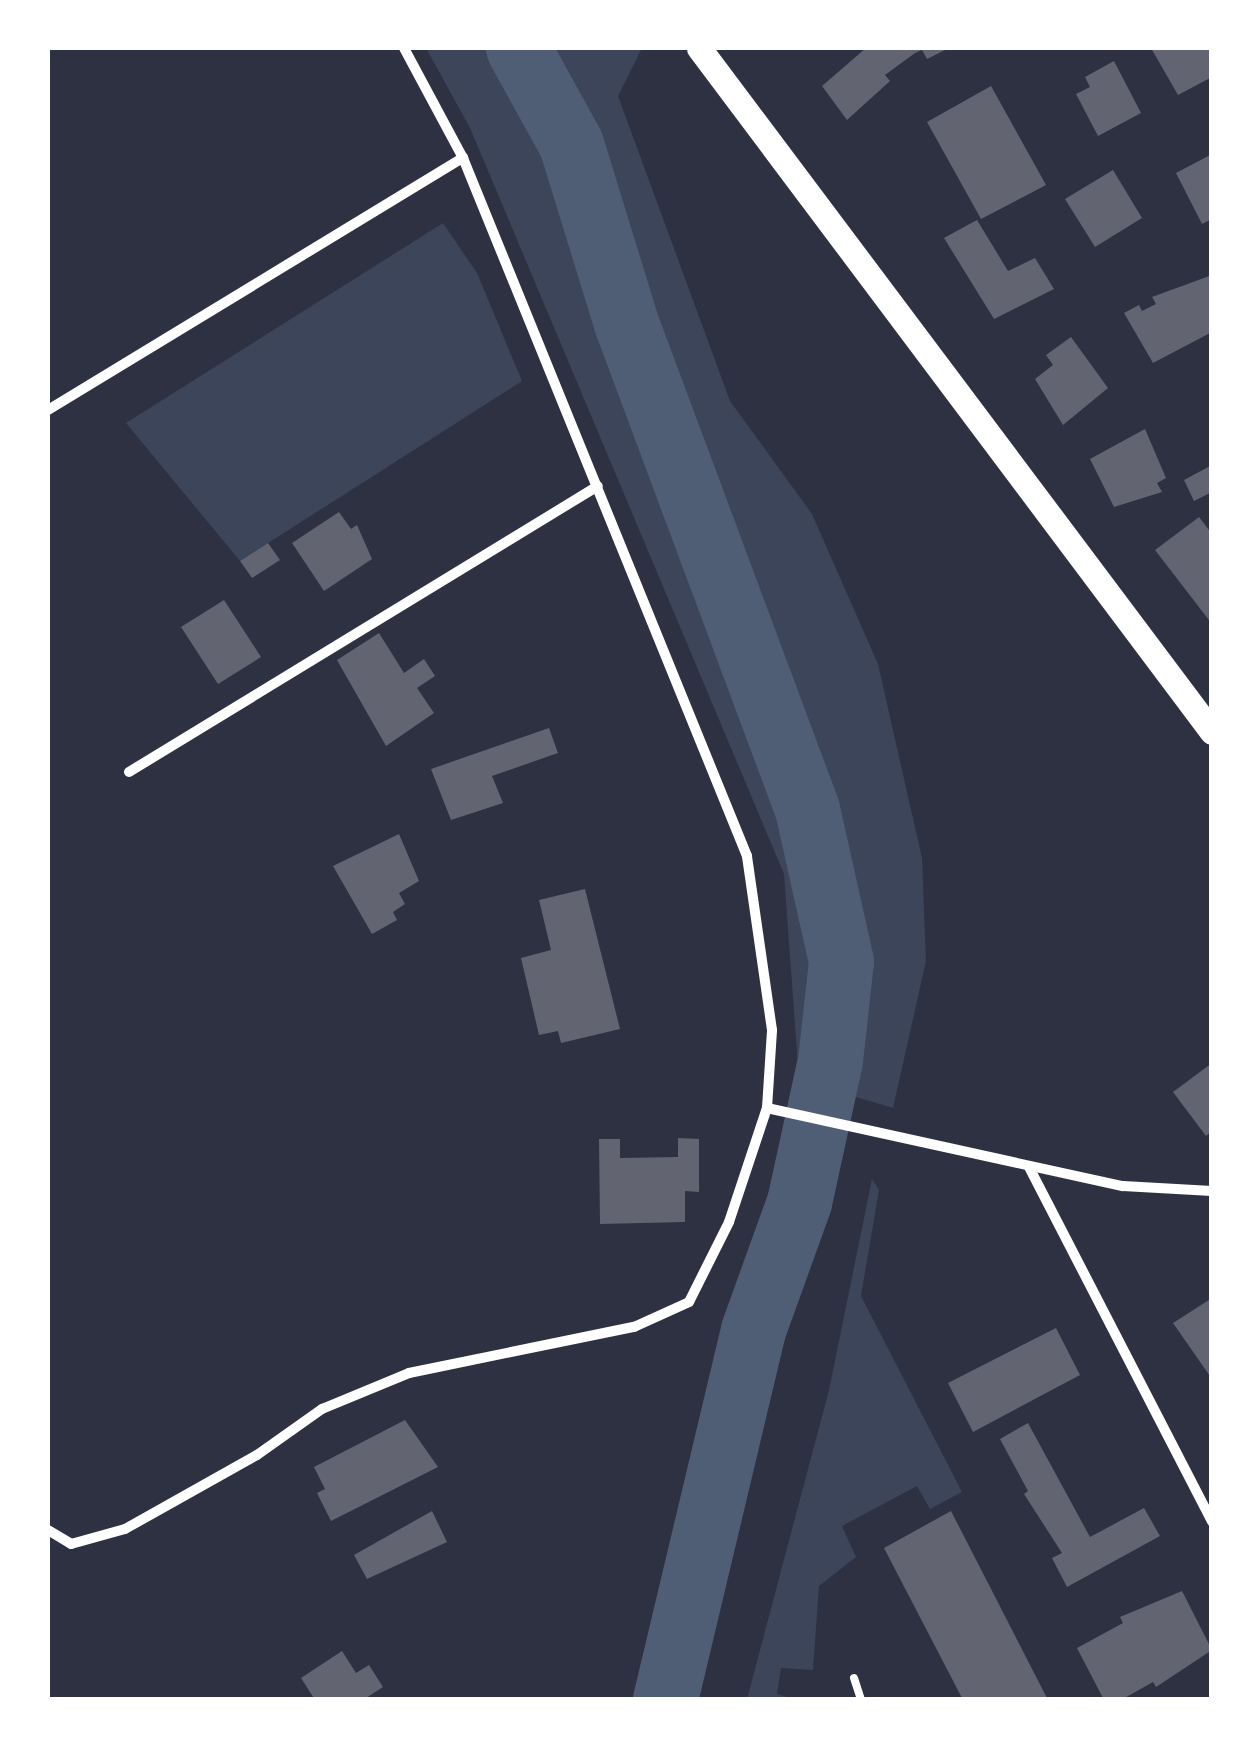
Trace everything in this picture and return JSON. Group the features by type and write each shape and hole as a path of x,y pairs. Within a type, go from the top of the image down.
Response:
{"main road":[{"path":"699,48 1212,732"}],"street":[{"path":"48,1530 71,1544 124,1530 257,1455 322,1409 410,1373 634,1327 689,1302 728,1222 767,1108 772,1030 747,856 463,158 404,48"},
{"path":"48,410 463,158"},
{"path":"129,772 598,486"},
{"path":"767,1108 1123,1186 1212,1192"},
{"path":"1030,1167 1212,1522"}],"lane":[{"path":"854,1678 861,1700"}],"shaded area":[{"path":"426,48 642,48 618,96 730,401 812,514 878,664 922,858 926,961 893,1108 799,1080 784,874 470,128"},
{"path":"443,223 477,273 522,381 240,561 126,423"},
{"path":"872,1179 879,1190 861,1296 962,1492 930,1509 917,1486 842,1526 856,1557 819,1586 813,1670 781,1668 777,1694 793,1699 747,1699 829,1390"}],"building":[{"path":"866,48 949,48 927,59 922,50 915,53 885,75 890,81 847,120 822,86"},
{"path":"1151,48 1212,48 1212,77 1178,95"},
{"path":"1114,61 1141,113 1098,136 1076,94 1090,87 1085,77"},
{"path":"991,86 1046,185 981,219 927,122"},
{"path":"1212,154 1212,219 1202,224 1176,173"},
{"path":"1113,170 1142,218 1095,247 1065,199"},
{"path":"977,220 1008,271 1035,258 1054,289 994,319 944,238"},
{"path":"1212,275 1212,332 1153,363 1124,313 1139,305 1142,311 1156,304 1152,297"},
{"path":"1071,337 1108,388 1063,425 1035,379 1053,365 1046,355"},
{"path":"1145,429 1166,478 1157,483 1162,492 1114,507 1090,459"},
{"path":"1212,465 1212,492 1194,501 1184,480"},
{"path":"339,512 351,529 357,525 372,559 324,591 292,543"},
{"path":"1199,517 1212,534 1212,624 1155,550"},
{"path":"268,543 280,560 252,578 240,561"},
{"path":"224,600 261,657 218,684 181,627"},
{"path":"379,633 404,673 424,659 435,676 417,688 434,713 386,746 337,660"},
{"path":"549,728 558,753 492,776 503,803 451,820 431,769"},
{"path":"399,834 419,881 399,893 405,904 393,912 397,920 372,934 333,866"},
{"path":"585,889 620,1029 561,1043 558,1031 539,1035 521,958 551,950 539,900"},
{"path":"1212,1063 1212,1131 1206,1136 1173,1092"},
{"path":"678,1138 699,1139 699,1192 685,1191 685,1222 600,1224 599,1139 620,1139 620,1158 678,1157"},
{"path":"1212,1298 1212,1379 1173,1323"},
{"path":"1056,1328 1080,1375 973,1432 948,1383"},
{"path":"405,1420 438,1467 331,1521 317,1493 325,1489 314,1467"},
{"path":"1028,1423 1090,1537 1144,1508 1160,1536 1067,1587 1052,1558 1062,1553 1024,1494 1028,1491 1000,1439"},
{"path":"432,1511 447,1542 367,1579 354,1555"},
{"path":"951,1511 1048,1700 963,1700 884,1548"},
{"path":"1182,1591 1212,1650 1156,1687 1153,1682 1121,1700 1104,1700 1077,1648 1123,1623 1120,1617"},
{"path":"342,1651 356,1673 369,1665 383,1687 363,1700 315,1700 301,1678"}],"waterway":[{"path":"518,48 571,144 626,323 807,809 841,961 830,1060 799,1202 753,1330 665,1700"}]}
